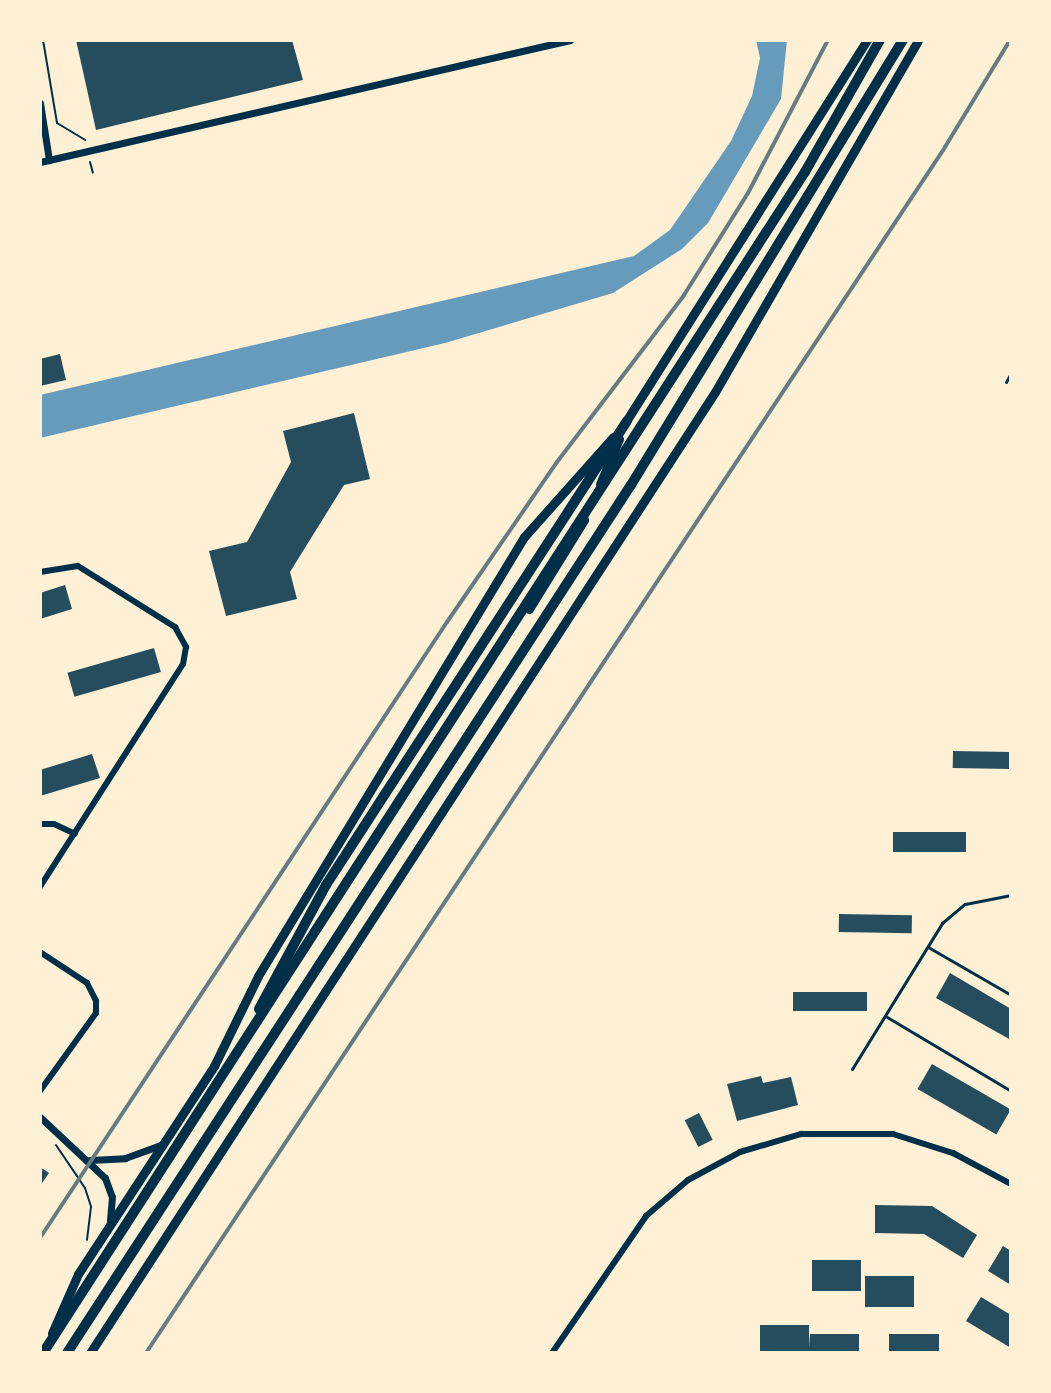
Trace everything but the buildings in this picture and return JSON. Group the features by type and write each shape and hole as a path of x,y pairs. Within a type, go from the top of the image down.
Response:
{"highway":[{"path":"42,1353 805,172 880,40"},
{"path":"67,1353 631,485 903,40"},
{"path":"248,1035 271,978 326,885 561,529 627,421"}],"main road":[{"path":"50,1338 570,547 627,421 866,40"},
{"path":"90,1353 715,392 918,40"},
{"path":"42,1353 78,1274 214,1066 258,976 524,537 627,421"}],"street":[{"path":"40,103 44,161 570,40"},
{"path":"40,572 78,566 175,627 186,647 183,664 40,887"},
{"path":"40,824 54,824 75,834"},
{"path":"40,952 87,983 96,1001 96,1013 40,1091"},
{"path":"40,1117 90,1160 112,1197 110,1221"},
{"path":"552,1353 646,1216 688,1180 740,1152 801,1134 893,1134 953,1153 1011,1184"},
{"path":"90,1160 125,1158 160,1145"}],"lane":[{"path":"1006,382 1011,373"},
{"path":"852,1069 927,946 958,909 1011,895"},
{"path":"927,946 1011,995"},
{"path":"885,1016 1011,1091"}],"path":[{"path":"43,40 57,123 85,136 93,173"},
{"path":"49,1125 59,1153 85,1188 91,1207 84,1251"}],"water":[{"path":"756,40 787,40 781,99 708,223 682,249 613,293 445,343 40,438 40,395 634,256 670,230 731,141 752,96 760,58"}],"railway":[{"path":"40,1238 447,622 557,462 684,295 748,193 828,40"},
{"path":"146,1353 945,147 1010,40"}]}
